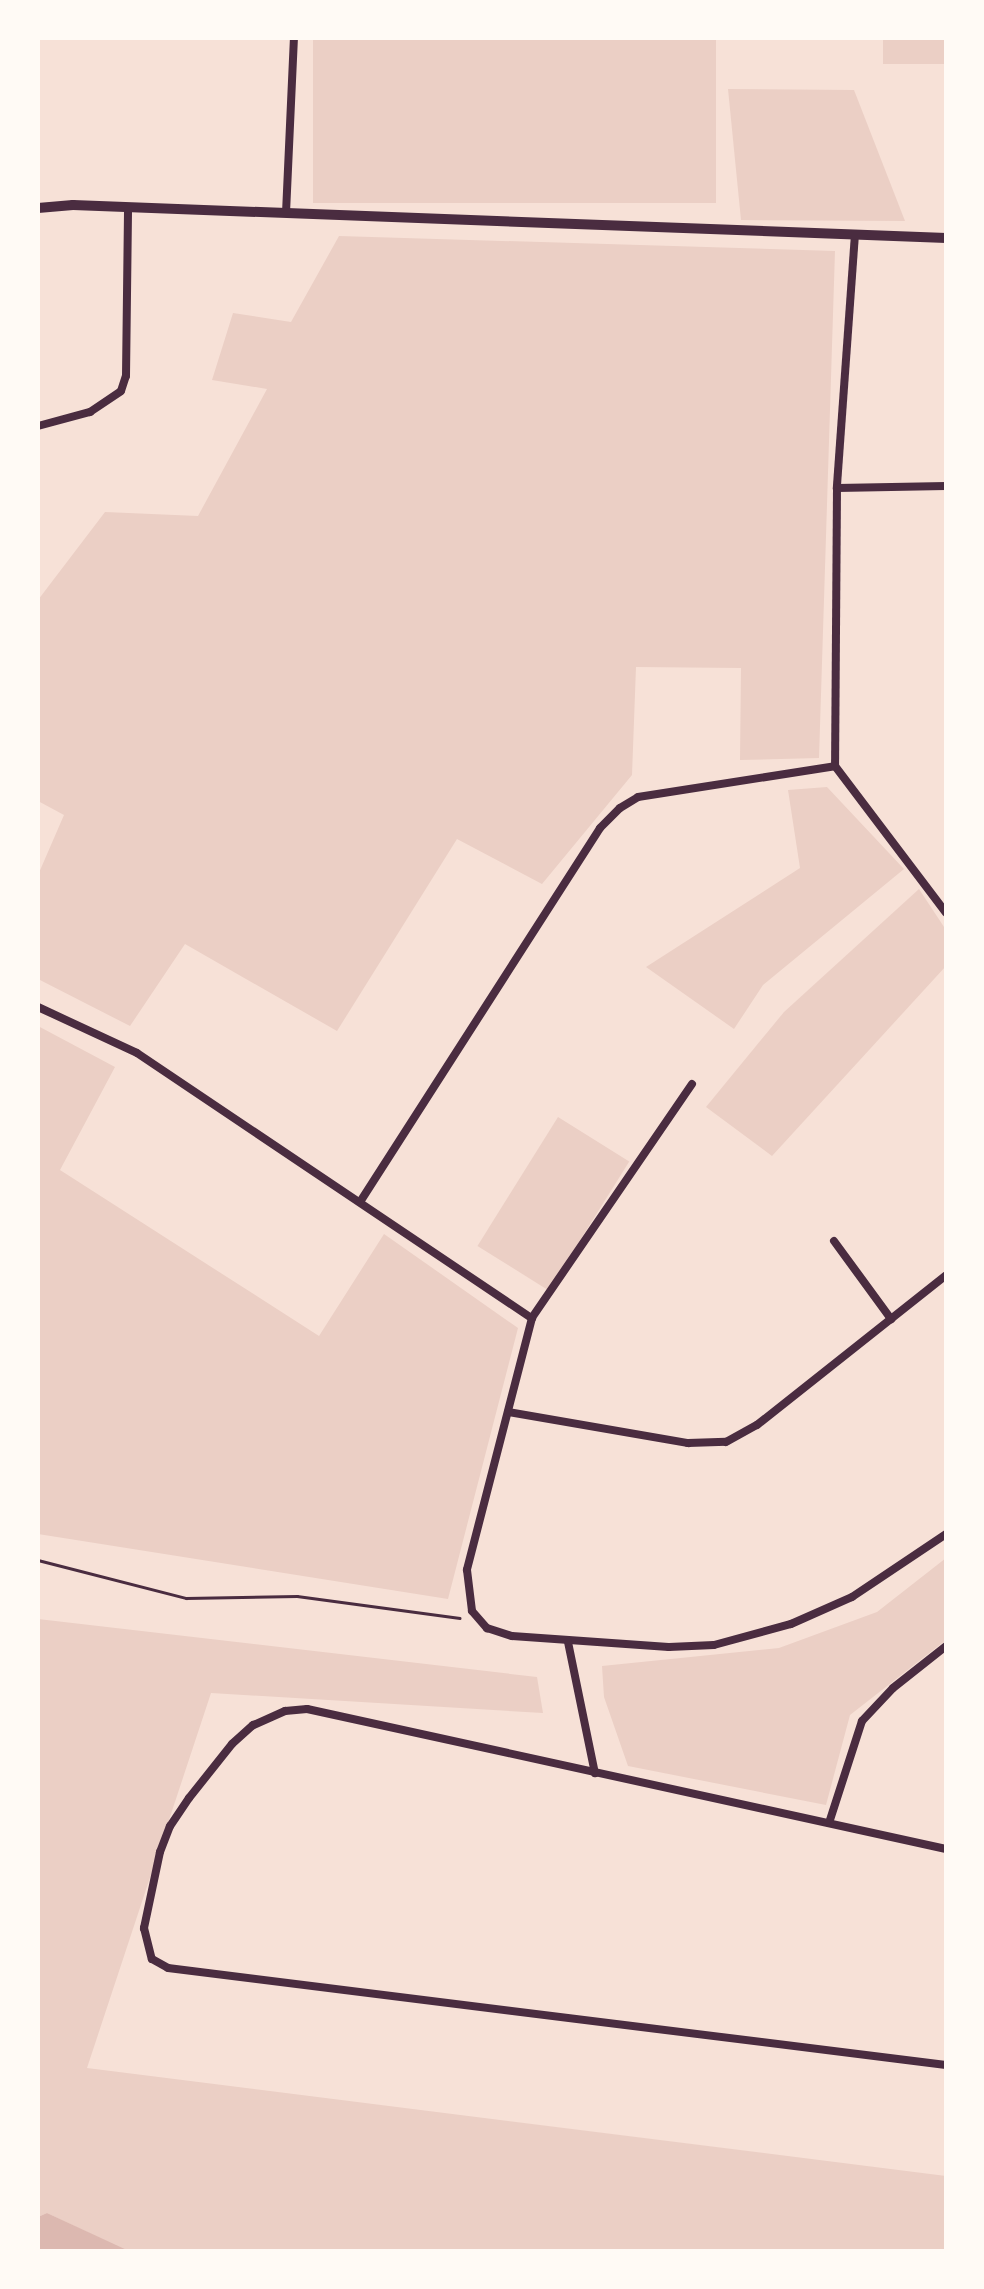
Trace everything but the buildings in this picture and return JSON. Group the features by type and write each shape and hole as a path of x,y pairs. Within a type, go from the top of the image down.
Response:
{"street":[{"path":"286,212 294,38"},
{"path":"38,208 286,212 946,238"},
{"path":"38,426 90,412 122,391 126,376 128,208"},
{"path":"855,234 837,488 835,766 946,914"},
{"path":"837,488 946,486"},
{"path":"360,1202 600,828 638,797 835,766"},
{"path":"38,1007 136,1053 532,1318"},
{"path":"692,1084 532,1318 467,1570 467,1596 478,1620 512,1636 568,1642 714,1645 757,1634 852,1597 946,1534"},
{"path":"834,1241 891,1319"},
{"path":"508,1412 688,1443 726,1442 757,1425 946,1276"},
{"path":"568,1642 595,1773"},
{"path":"828,1823 862,1721 893,1688 946,1646"},
{"path":"946,1849 306,1709 270,1716 232,1744 170,1826 144,1928 148,1953 158,1964 629,2028 946,2065"}],"path":[{"path":"38,1560 186,1598 297,1596 478,1620"}],"shaded area":[{"path":"313,38 716,38 716,203 313,203"},
{"path":"883,38 946,38 946,64 883,64"},
{"path":"728,89 854,90 905,221 741,220"},
{"path":"339,236 835,251 819,758 740,760 741,668 636,667 632,775 542,884 457,839 337,1031 185,944 130,1026 38,979 38,875 64,815 38,801 38,600 105,512 198,516 267,389 212,380 233,313 291,322"},
{"path":"827,787 904,869 763,985 734,1029 646,967 800,868 788,790"},
{"path":"919,889 946,930 946,966 772,1156 706,1107 784,1012"},
{"path":"38,1026 115,1067 60,1170 319,1336 384,1234 518,1328 448,1599 38,1534"},
{"path":"558,1117 629,1162 549,1290 477,1246"},
{"path":"946,1558 946,1640 850,1715 826,1805 628,1766 604,1697 602,1666 779,1648 877,1612"},
{"path":"38,1619 537,1677 543,1713 211,1693 87,2068 946,2176 946,2252 129,2252 47,2213 38,2217"},
{"path":"47,2213 129,2251 38,2251 38,2217"}]}
